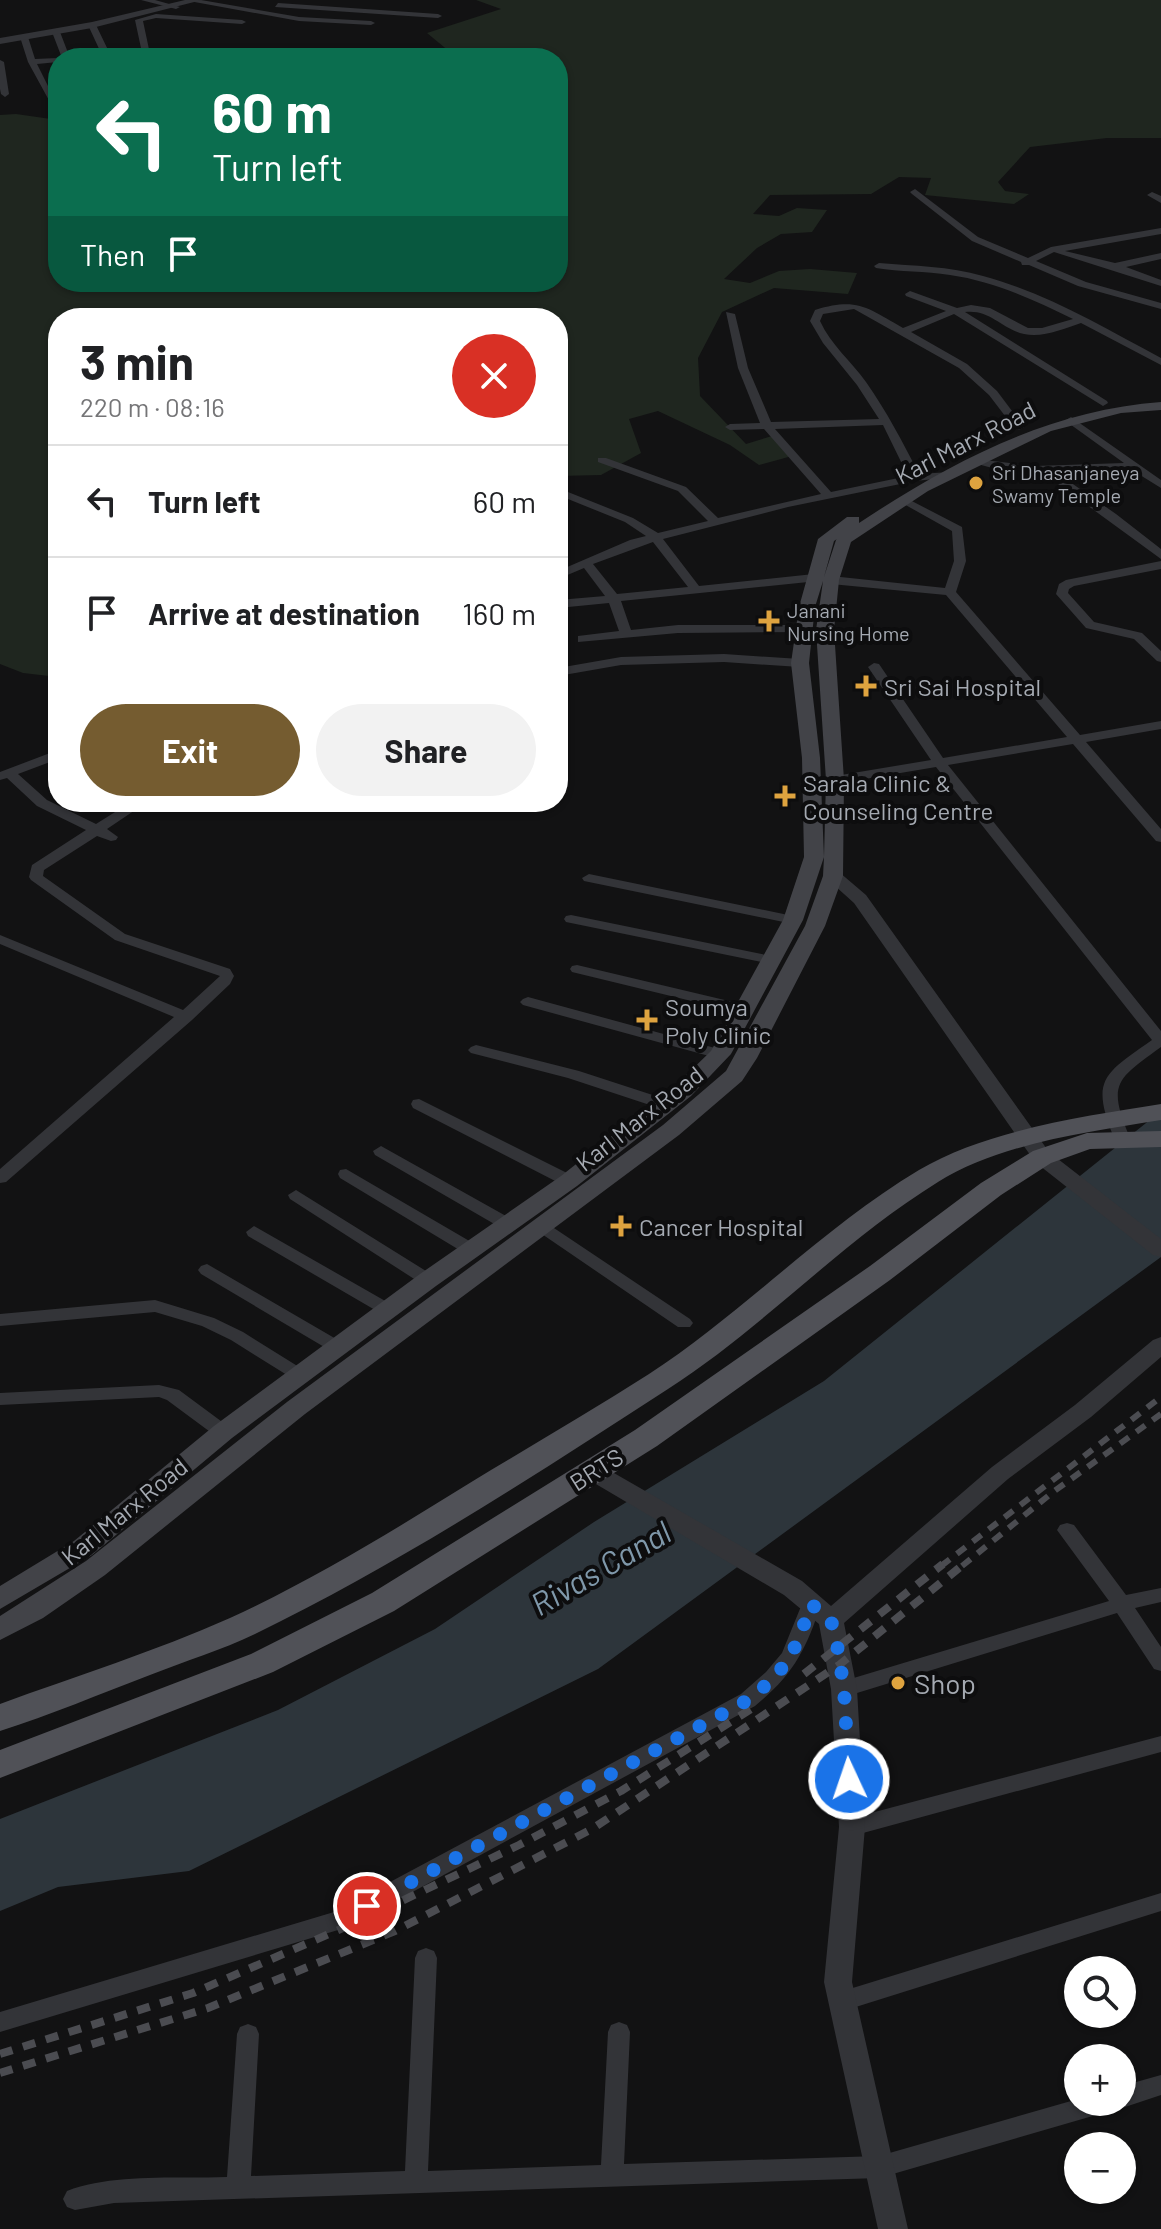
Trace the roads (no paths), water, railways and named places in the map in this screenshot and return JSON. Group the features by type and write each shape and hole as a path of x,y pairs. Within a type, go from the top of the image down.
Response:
{"main road":[{"name":"Karl Marx Road","path":"0,1629 45,1606 93,1571 243,1448 671,1130 734,1076 815,926 833,876 835,780 822,579 826,539 872,506 932,477 1019,427 1055,412 1161,396"},
{"name":"Karl Marx Road","path":"0,1599 83,1548 223,1432 428,1280 569,1181 702,1074 720,1054 793,920 814,857 811,758 800,663 804,629 822,579 844,540 906,501 932,477 976,462 1046,428 1121,409 1161,406"},
{"name":"BRTS","path":"0,1764 249,1668 324,1634 428,1575 696,1405 991,1189 1044,1156 1118,1129 1160,1121"},
{"name":"BRTS","path":"0,1718 240,1627 353,1570 661,1380 751,1314 914,1184 967,1158 1044,1156"}],"street":[{"path":"145,0 176,7"},
{"path":"227,29 283,2 440,13 339,0"},
{"path":"0,41 92,25 195,1 296,21 371,23"},
{"path":"146,48 139,20 156,16 242,22"},
{"path":"92,25 103,48"},
{"path":"56,32 62,48"},
{"path":"24,37 32,62 48,91"},
{"path":"32,62 48,61"},
{"path":"0,62 5,94"},
{"path":"915,192 975,239 1025,263 1082,284 1161,306"},
{"path":"1025,263 1051,250 1161,231"},
{"path":"1051,250 1114,266 1161,283"},
{"path":"1114,266 1161,256"},
{"path":"879,266 955,273 1008,288 1081,320 1161,362"},
{"path":"910,294 956,311 1103,403"},
{"path":"568,571 655,537 787,504 932,477 851,370 828,347 815,321 819,312 845,305 856,306 903,332 971,372 993,393 1019,427"},
{"path":"903,332 956,311 982,309 1023,331 1032,332 1081,320"},
{"path":"730,314 743,368 767,426 829,496"},
{"path":"1071,420 1161,485"},
{"path":"730,427 888,422"},
{"path":"602,460 682,489 717,523"},
{"path":"976,462 1010,469 1047,471 1134,466"},
{"path":"1047,471 1161,555"},
{"path":"568,495 629,520 655,537 696,590"},
{"path":"906,501 958,529 960,561 950,592"},
{"path":"586,563 613,597 626,635"},
{"path":"1161,565 1070,583 1063,587 1062,594 1090,625 1138,636 1161,658"},
{"path":"568,603 822,579 950,592 1161,838"},
{"path":"582,639 678,629 804,629"},
{"path":"568,671 636,661 724,658 800,663"},
{"path":"874,667 939,762 1161,1040 1117,1074 1106,1093 1118,1129"},
{"path":"835,780 1161,725"},
{"path":"5,775 48,758"},
{"path":"5,775 48,806"},
{"path":"60,812 111,837"},
{"path":"0,1178 225,981 225,972 120,937 36,877 37,868 123,812"},
{"path":"833,876 860,899 1044,1156 1161,1250"},
{"path":"589,878 793,920"},
{"path":"571,919 771,960"},
{"path":"0,939 187,1017"},
{"path":"577,969 745,1009"},
{"path":"528,1002 720,1054"},
{"path":"476,1050 573,1074 665,1105"},
{"path":"419,1104 569,1181"},
{"path":"381,1151 509,1225"},
{"path":"346,1174 472,1250"},
{"path":"296,1195 428,1280"},
{"path":"542,1226 684,1323"},
{"path":"254,1232 388,1310"},
{"path":"207,1270 337,1347"},
{"path":"0,1320 155,1306 208,1322 237,1336 301,1376"},
{"path":"0,2022 340,1920 748,1700 774,1680 794,1655 812,1604 1000,1473 1083,1411 1161,1345"},
{"path":"0,1399 159,1391 173,1395 223,1432"},
{"path":"592,1471 812,1604 844,1689 852,1827 838,1982 893,2229"},
{"path":"1067,1530 1161,1663"},
{"path":"844,1689 1122,1604 1161,1595"},
{"path":"852,1827 1161,1744"},
{"path":"843,2001 1161,1902"},
{"path":"416,2181 426,1958"},
{"path":"612,2174 619,2032"},
{"path":"238,2187 248,2034"},
{"path":"1136,2093 1161,2085"},
{"path":"75,2199 114,2192 238,2187 879,2167 1064,2113"}],"water":[{"name":"Rivas Canal","path":"1161,1111 1161,1257 598,1669 189,1871 58,1887 0,1911 0,1819 278,1710 435,1629 594,1522 824,1381"}],"railway":[{"path":"941,1566 1161,1397"},
{"path":"962,1566 1053,1492 1161,1414"},
{"path":"804,1674 943,1564"},
{"path":"0,2073 208,2008 395,1931 592,1829 839,1665 964,1564"},
{"path":"0,2054 193,1993 366,1918 519,1845 621,1791 751,1709"}],"place":[{"name":"Sri Dhasanjaneya Swamy Temple","path":"976,483"},
{"name":"Janani Nursing Home","path":"769,621"},
{"name":"Sri Sai Hospital","path":"866,686"},
{"name":"Sarala Clinic & Counseling Centre","path":"785,796"},
{"name":"Soumya Poly Clinic","path":"647,1020"},
{"name":"Cancer Hospital","path":"621,1226"},
{"name":"Shop","path":"898,1683"}]}
